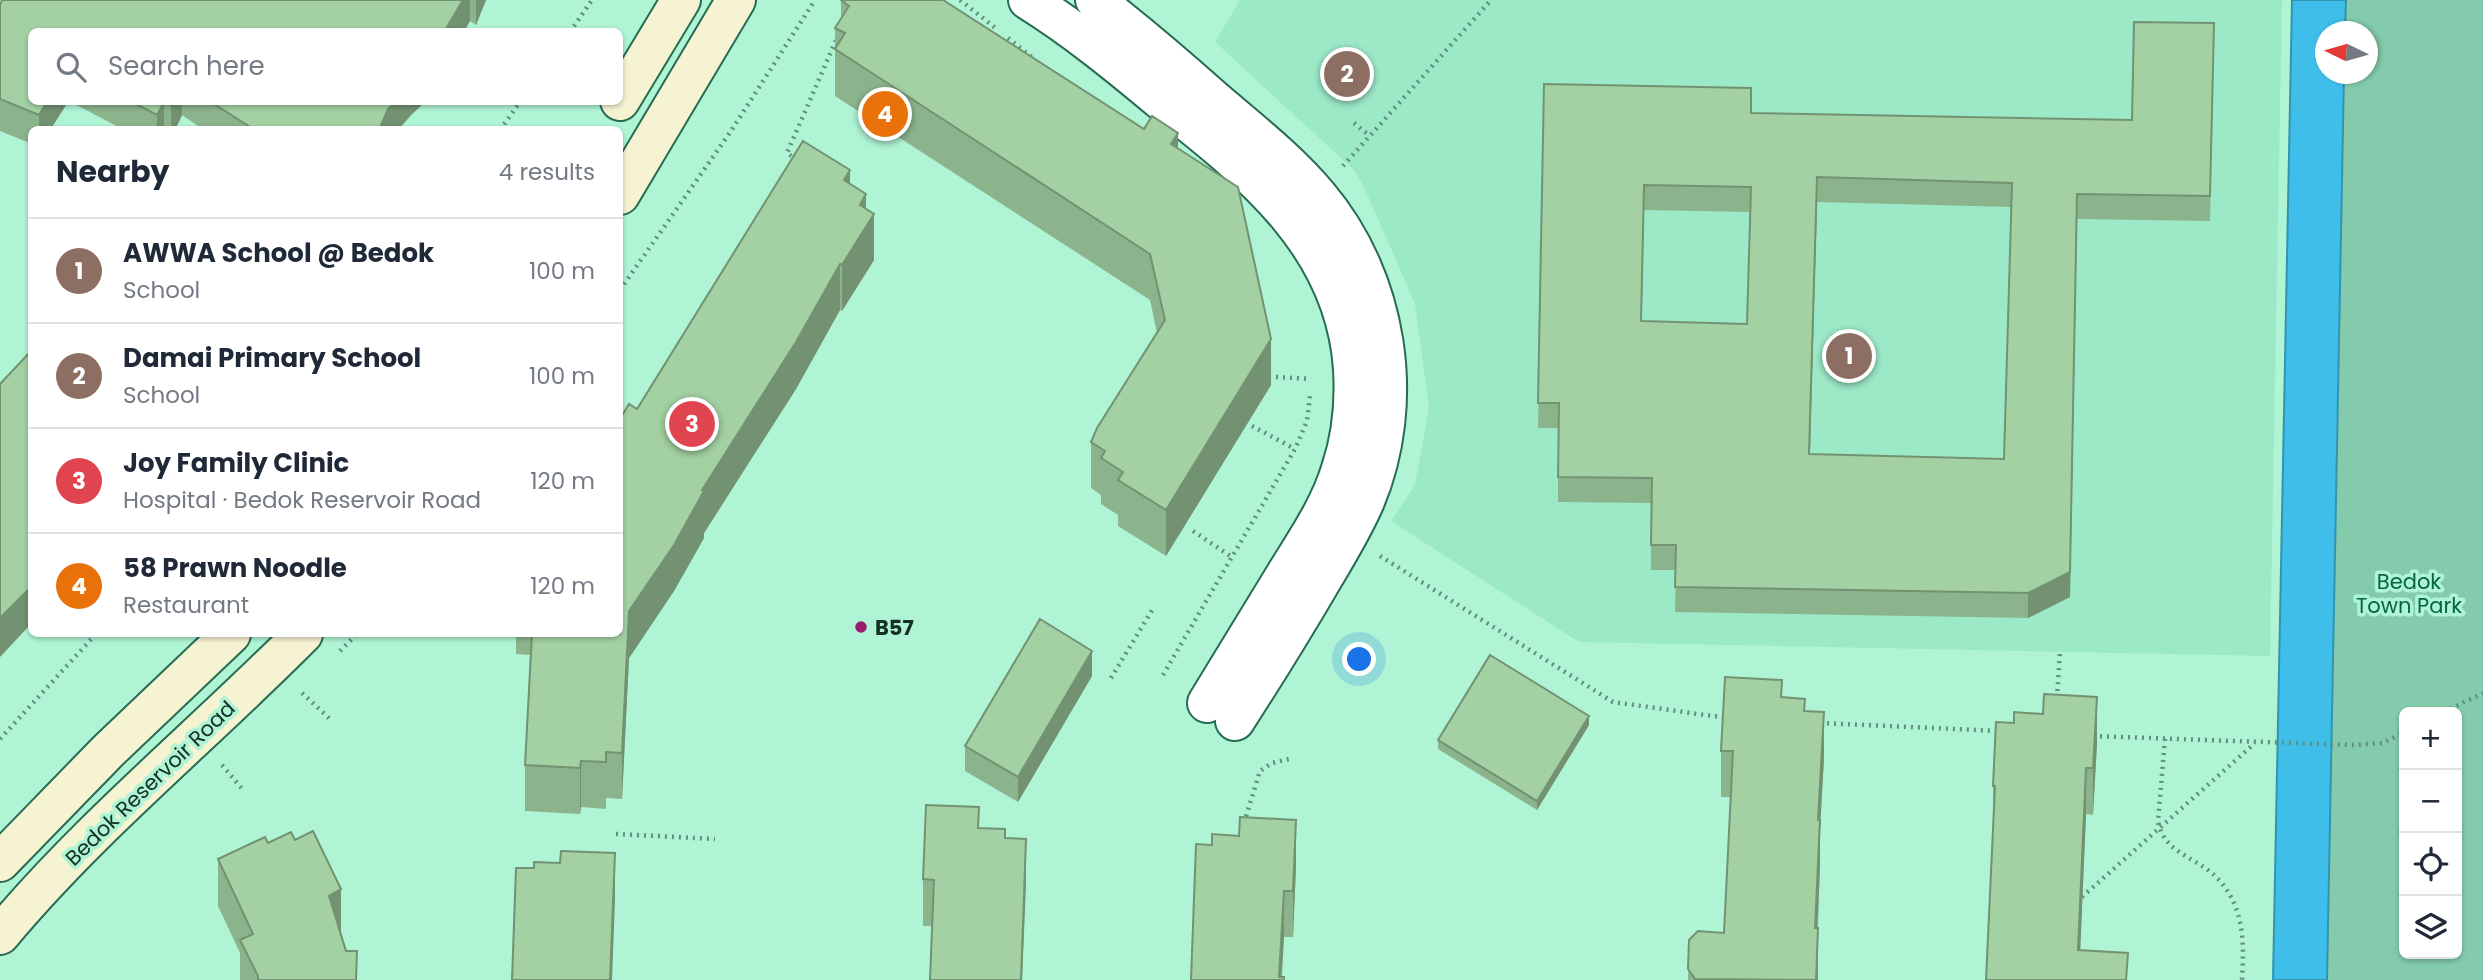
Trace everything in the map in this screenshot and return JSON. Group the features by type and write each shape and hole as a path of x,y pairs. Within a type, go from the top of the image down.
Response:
{"main road":[{"path":"623,94 681,0"},
{"path":"623,190 736,0"},
{"path":"604,126 617,105"},
{"path":"0,862 107,751 228,637"},
{"name":"Bedok Reservoir Road","path":"0,935 26,904 85,845 300,637"}],"street":[{"path":"1028,0 1079,35 1194,126 1281,206 1320,257 1338,296 1349,338 1354,404 1347,448 1333,491 1221,712 1292,630 1356,522 1380,453 1388,379 1382,330 1359,260 1347,238 1303,179 1138,33 1095,0"}],"path":[{"path":"573,28 592,0"},
{"path":"623,286 731,131 815,0"},
{"path":"953,10 960,0 1044,67"},
{"path":"1338,172 1491,0"},
{"path":"805,165 787,153 841,29"},
{"path":"503,126 518,105"},
{"path":"1354,123 1370,136"},
{"path":"1163,675 1295,449 1307,421 1310,368"},
{"path":"1276,377 1311,379"},
{"path":"1252,426 1295,449"},
{"path":"1193,531 1232,557"},
{"path":"1371,550 1613,702 1732,718"},
{"path":"1111,678 1154,607"},
{"path":"0,738 93,637"},
{"path":"2057,706 2060,652"},
{"path":"302,693 330,719"},
{"path":"2454,707 2483,693"},
{"path":"1813,722 2002,731"},
{"path":"2083,735 2351,745 2383,743 2399,735"},
{"path":"2165,739 2159,828 2169,845 2214,876 2231,898 2243,932 2242,980"},
{"path":"2082,897 2255,742"},
{"path":"1241,833 1260,771 1272,763 1293,758"},
{"path":"232,777 244,791"},
{"path":"616,834 715,839"}],"shaded area":[{"path":"1240,0 2282,0 2270,656 1579,642 1391,521 1415,485 1429,407 1415,304 1354,170 1215,42"}],"green space":[{"name":"Bedok Town Park","path":"2346,0 2483,0 2483,980 2327,980 2344,84 2378,84 2378,21 2345,21"}],"water":[{"path":"2292,0 2346,0 2345,21 2315,21 2315,84 2344,84 2327,980 2273,980"}],"building":[{"path":"2,0 463,0 446,28 28,28 28,105 45,105 39,115 0,99"},
{"path":"841,0 943,0 1144,129 1152,116 1178,133 1171,144 1238,187 1271,339 1166,510 1118,480 1123,472 1101,458 1105,451 1091,442 1097,428 1165,320 1150,254 835,49 845,33 835,28 849,6"},
{"path":"2134,22 2214,23 2210,196 2077,194 2070,572 2028,593 1675,587 1676,545 1651,545 1652,478 1558,477 1559,403 1538,403 1544,84 1751,88 1751,113 2132,120","holes":["1817,177 2012,183 2004,459 1809,454","1644,185 1751,187 1747,324 1641,321"]},
{"path":"138,105 162,105 157,115"},
{"path":"216,105 392,105 381,126 249,126"},
{"path":"803,141 850,170 844,180 866,194 860,205 874,214 842,265 840,264 796,342 702,490 704,491 674,545 629,611 622,753 606,752 606,762 581,761 580,768 525,765 532,637 623,637 623,414 629,404 637,409"},
{"path":"28,354 28,590 0,618 0,384"},
{"path":"1040,619 1092,651 1018,777 965,746"},
{"path":"1490,655 1589,716 1537,801 1438,740"},
{"path":"1725,677 1782,680 1781,697 1805,699 1804,711 1824,712 1818,820 1816,980 1695,979 1688,969 1689,940 1698,931 1724,933 1733,751 1721,751"},
{"path":"2044,694 2097,697 2093,768 2086,768 2078,950 2128,953 2126,980 1986,980 1996,722 2014,723 2014,712 2043,714"},
{"path":"926,805 979,807 978,828 1005,829 1005,838 1026,839 1021,980 930,980 934,880 923,879"},
{"path":"1240,817 1296,820 1293,891 1284,891 1279,977 1284,977 1284,980 1191,980 1196,844 1212,845 1212,834 1239,836"},
{"path":"313,831 341,889 329,896 346,951 357,951 356,980 258,980 240,940 253,934 218,859 265,837 268,843 291,832 295,840"},
{"path":"561,851 615,853 610,980 512,980 516,868 534,868 534,862 560,863"}],"place":[{"name":"Damai Primary School","path":"1347,74"},
{"name":"58 Prawn Noodle","path":"885,114"},
{"name":"AWWA School @ Bedok","path":"1849,356"},
{"name":"Joy Family Clinic","path":"692,424"},
{"name":"B57","path":"861,627"}]}
